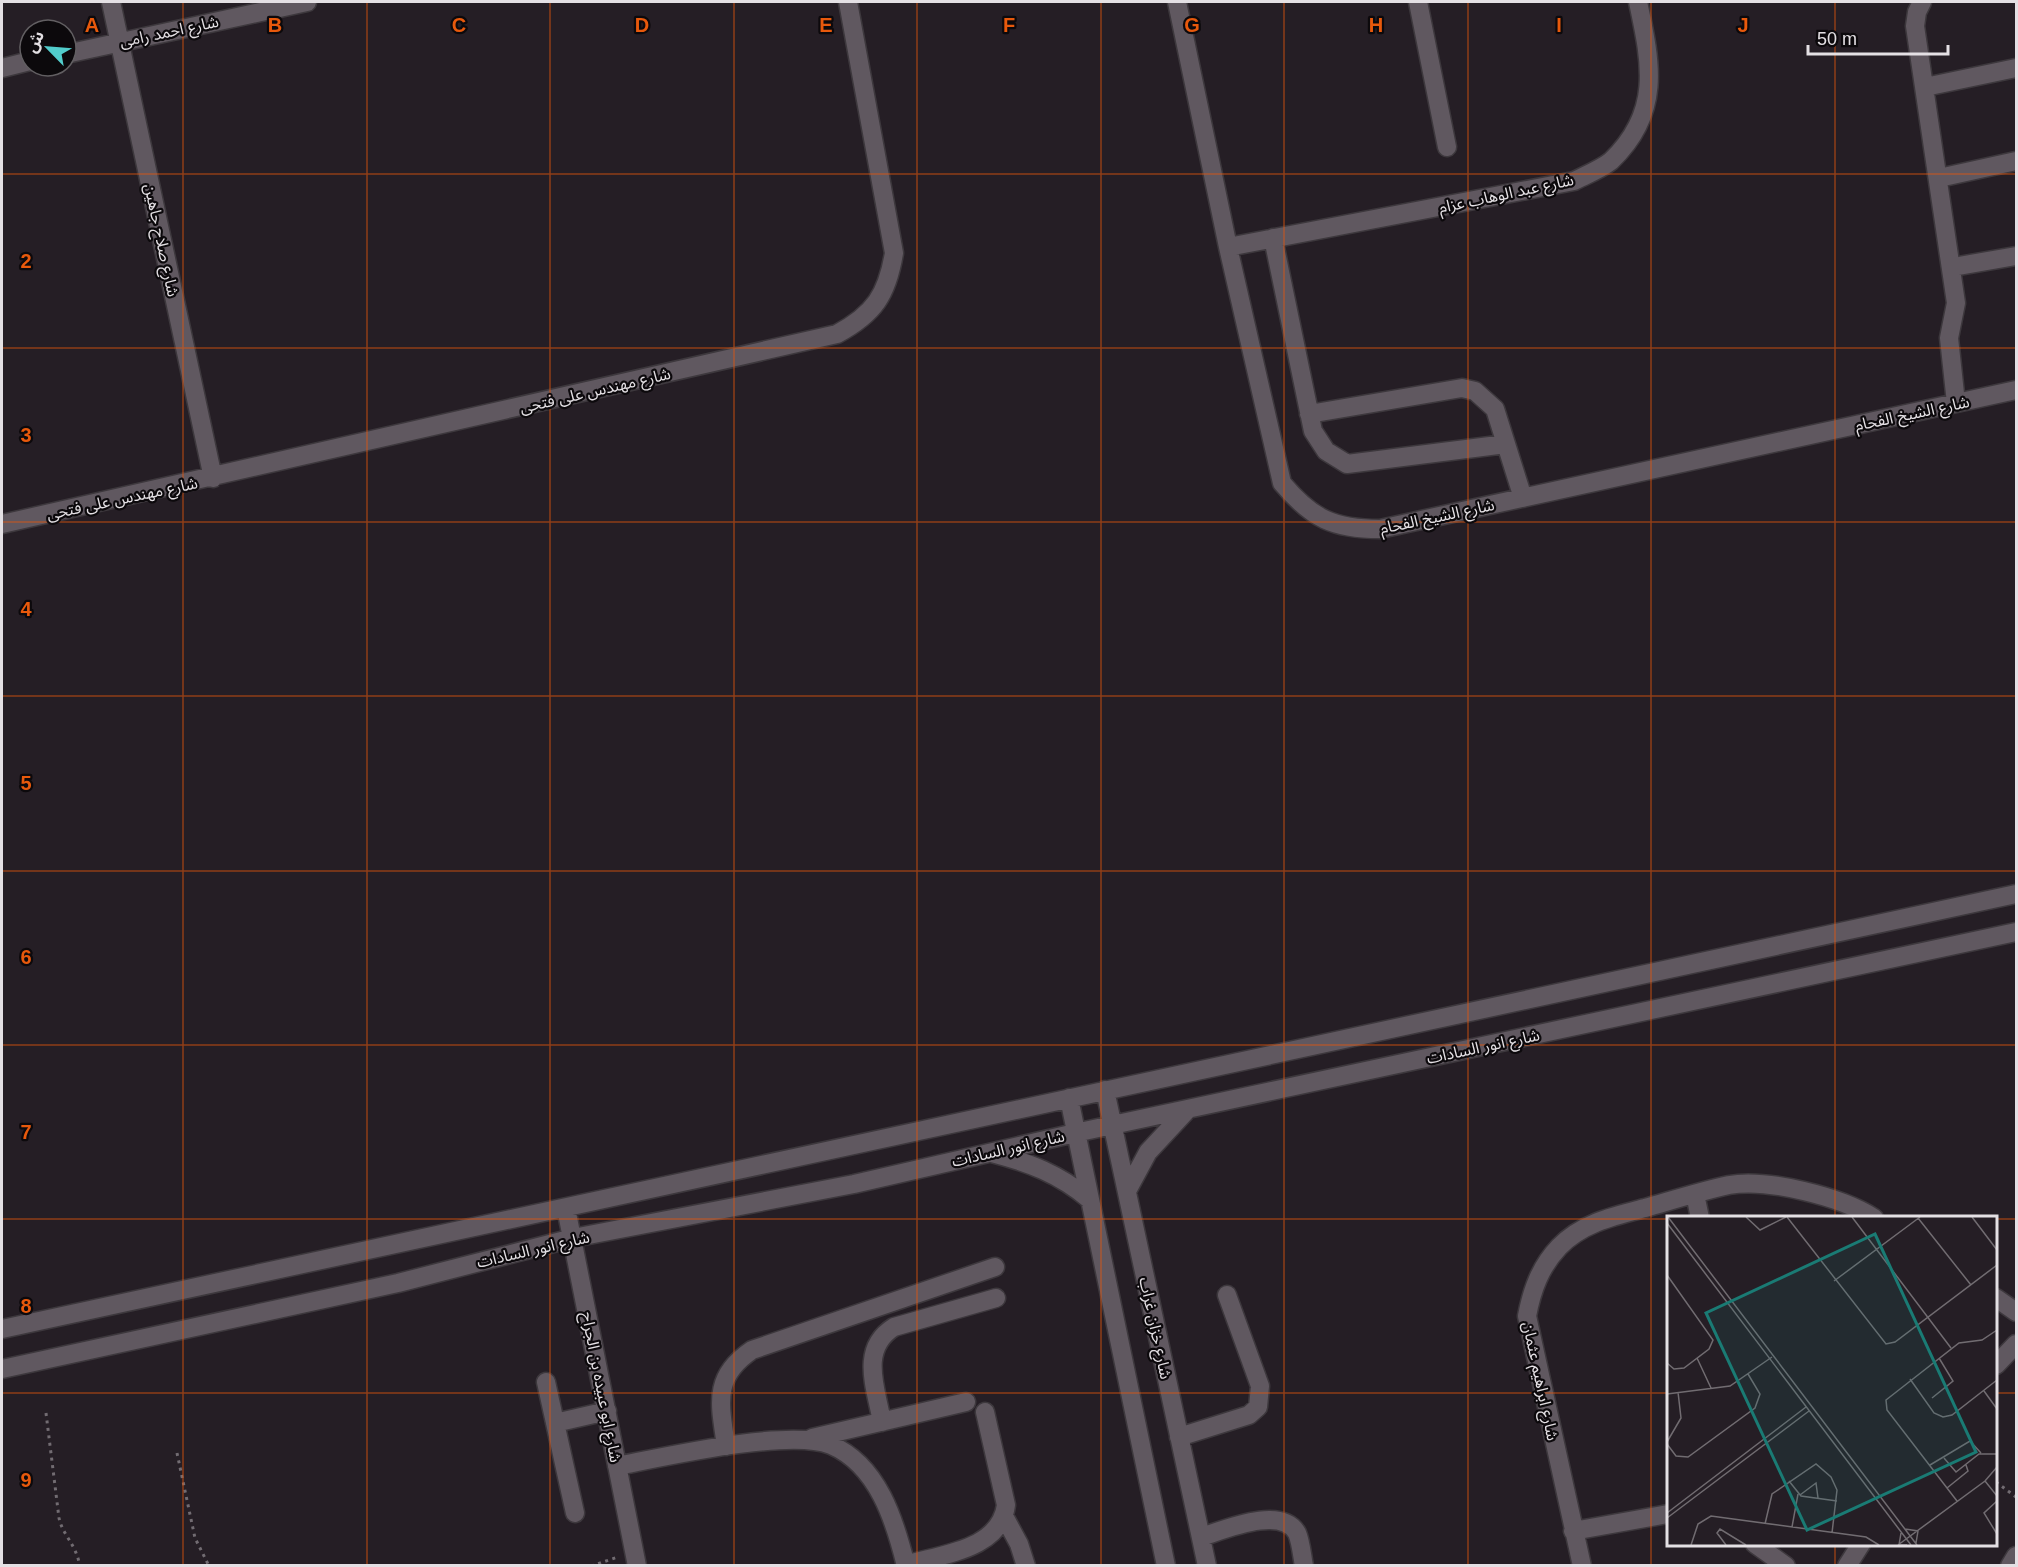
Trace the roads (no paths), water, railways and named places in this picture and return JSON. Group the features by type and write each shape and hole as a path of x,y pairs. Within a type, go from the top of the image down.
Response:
{"street":[{"name":"شارع صلاح جاهين","path":"111,2 213,478"},
{"name":"شارع احمد رامى","path":"78,51 307,2"},
{"name":"شارع مهندس على فتحى","path":"2,524 213,478 837,334 860,322 878,303 890,279 894,254 848,2"},
{"name":"شارع الشيخ الفحام","path":"1177,2 1228,247 1282,483 1300,505 1333,523 1351,529 1380,529 2016,390"},
{"path":"1418,2 1447,147"},
{"name":"شارع عبد الوهاب عزام","path":"1228,247 1574,181 1609,162 1635,131 1649,94 1649,54 1638,2"},
{"path":"1922,2 1917,12 1916,26 1953,267 1956,303 1949,338 1956,403"},
{"path":"2,68 18,65"},
{"path":"1925,87 2016,68"},
{"path":"1939,178 2016,161"},
{"path":"1273,238 1309,414 1318,442 1336,459 1347,464 1506,444"},
{"path":"1953,267 2016,256"},
{"path":"1309,414 1462,388 1480,395 1495,409 1523,498"},
{"name":"شارع انور السادات","path":"2,1329 2016,894"},
{"name":"شارع انور السادات","path":"2,1369 398,1282 573,1238 854,1184 1075,1132 2016,932"},
{"name":"شارع خزان غراب","path":"1105,1090 1207,1566"},
{"path":"1069,1098 1166,1566"},
{"path":"1127,1191 1148,1152 1188,1108"},
{"path":"988,1152 1029,1162 1050,1172 1089,1198"},
{"name":"شارع ابراهيم عثمان","path":"1582,1566 1527,1316 1532,1291 1543,1268 1554,1254 1579,1230 1603,1219 1731,1185 1774,1186 1817,1194 1858,1208 1871,1216"},
{"path":"1695,1194 1700,1216"},
{"name":"شارع ابو عبيده بن الجراح","path":"566,1208 635,1559"},
{"path":"726,1446 719,1401 722,1385 729,1371 739,1359 752,1350 995,1267"},
{"path":"914,1294 929,1317"},
{"path":"1179,1437 1249,1415 1258,1407 1260,1386 1227,1295"},
{"path":"882,1422 871,1365 877,1342 894,1327 996,1298"},
{"path":"1997,1299 2016,1312"},
{"path":"1997,1363 2016,1344"},
{"path":"546,1382 575,1513"},
{"path":"617,1466 726,1446 807,1439 966,1402"},
{"path":"555,1423 607,1411"},
{"path":"807,1439 831,1445 852,1459 873,1481 886,1502 905,1565 979,1543 996,1532 1005,1518 1006,1505 985,1412"},
{"path":"1573,1531 1667,1514"},
{"path":"1005,1518 1019,1544 1026,1566"},
{"path":"1201,1537 1275,1519 1288,1524 1297,1534 1304,1566"},
{"path":"1756,1546 1786,1566"},
{"path":"1847,1566 1860,1546"},
{"path":"2010,1566 2016,1556"}]}
